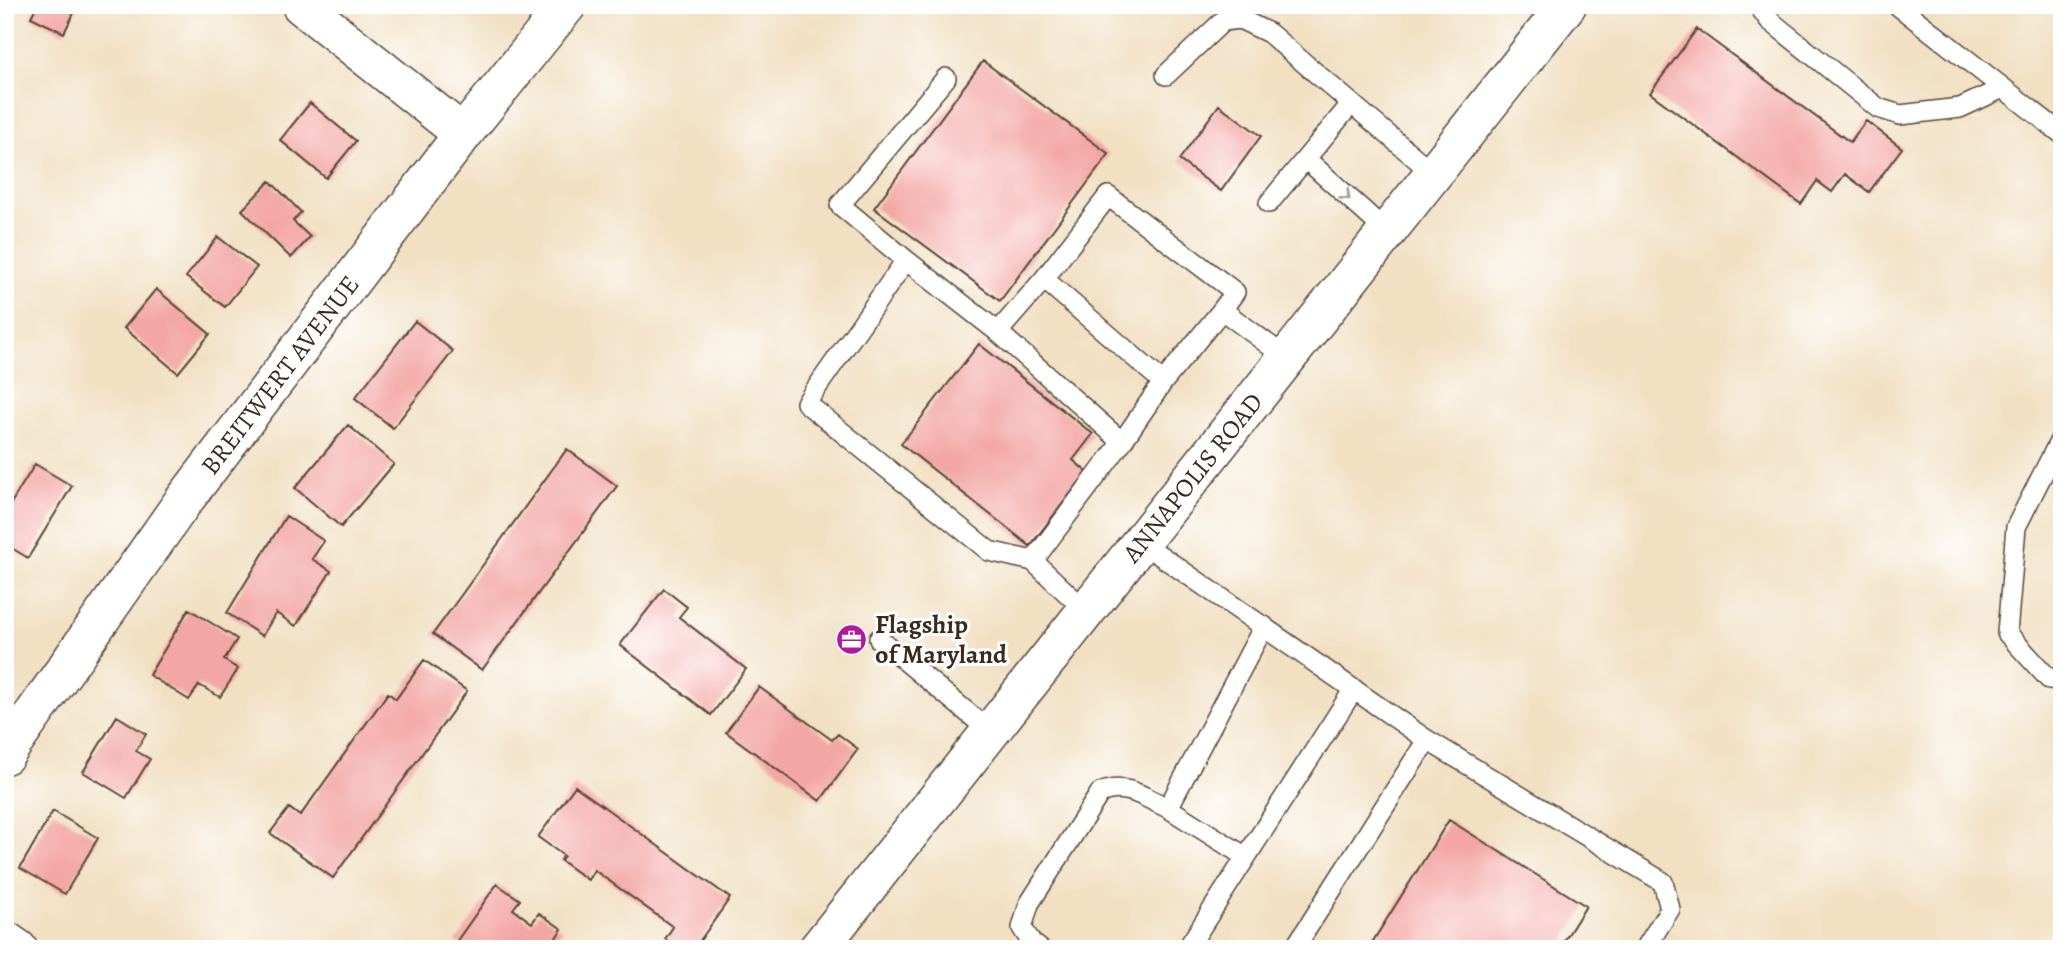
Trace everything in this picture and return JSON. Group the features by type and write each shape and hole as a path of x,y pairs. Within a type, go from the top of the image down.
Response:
{"main road":[{"path":"301,5 463,134"},
{"name":"BREITWERT AVENUE","path":"5,755 182,503 463,134 567,5"},
{"name":"ANNAPOLIS ROAD","path":"818,949 1567,5"},
{"path":"5,940 18,949"}],"lane":[{"path":"1758,5 1769,20 1878,108 1900,115 1960,108 2003,88"},
{"path":"1898,5 2062,134"},
{"path":"1166,75 1223,20 1240,19 1269,33 1434,174"},
{"path":"946,78 841,205 998,332 1122,443"},
{"path":"1269,203 1351,104"},
{"path":"1306,159 1387,232"},
{"path":"998,332 1044,279 1108,196 1235,292 1164,382 1122,443 1033,561"},
{"path":"906,260 806,403 989,551 1033,561 1087,612"},
{"path":"1044,279 1164,382"},
{"path":"1222,310 1288,359"},
{"path":"2062,436 2016,527 2007,633 2049,679 2062,680"},
{"path":"1142,543 1427,740 1663,882 1670,909 1645,949"},
{"path":"1168,808 1264,626"},
{"path":"879,639 991,732"},
{"path":"1187,949 1354,689"},
{"path":"1294,949 1427,740"},
{"path":"1040,949 1032,943 1022,928 1029,904 1100,793 1113,787 1129,790 1168,808 1246,857"}],"building":[{"path":"37,5 78,5 64,33 31,17"},
{"path":"1697,29 1850,142 1866,121 1902,148 1869,192 1845,174 1832,192 1817,181 1801,204 1650,93"},
{"path":"983,61 1109,154 1000,301 874,208"},
{"path":"310,103 356,141 326,178 280,140"},
{"path":"1219,105 1261,136 1221,191 1179,160"},
{"path":"270,181 301,212 293,221 310,237 291,258 242,210"},
{"path":"218,237 257,267 225,307 186,277"},
{"path":"156,289 210,334 178,373 124,328"},
{"path":"415,321 453,351 393,428 355,398"},
{"path":"979,344 1093,434 1073,460 1087,472 1030,546 901,444"},
{"path":"348,425 394,464 341,527 295,488"},
{"path":"567,449 617,486 482,670 433,634"},
{"path":"35,464 72,486 28,558 5,544 5,513"},
{"path":"286,516 324,541 312,559 331,571 296,626 276,613 262,636 227,613"},
{"path":"664,589 687,607 679,617 746,669 711,715 620,645"},
{"path":"189,609 237,639 224,660 238,669 220,697 199,685 189,700 149,675"},
{"path":"424,660 467,691 333,878 270,833 289,808 300,816 388,693 396,699"},
{"path":"759,687 832,740 838,734 858,749 820,801 726,732"},
{"path":"117,716 146,734 136,751 150,759 126,798 83,772"},
{"path":"575,786 730,898 694,949 679,949 665,939 673,927 594,870 588,880 560,860 564,856 538,837"},
{"path":"53,811 98,838 65,894 20,868"},
{"path":"1449,820 1586,906 1559,949 1368,949"},
{"path":"497,884 520,900 513,909 532,923 539,913 562,929 553,942 562,949 466,949 456,942"}],"place":[{"name":"Flagship of Maryland","path":"852,639"}]}
